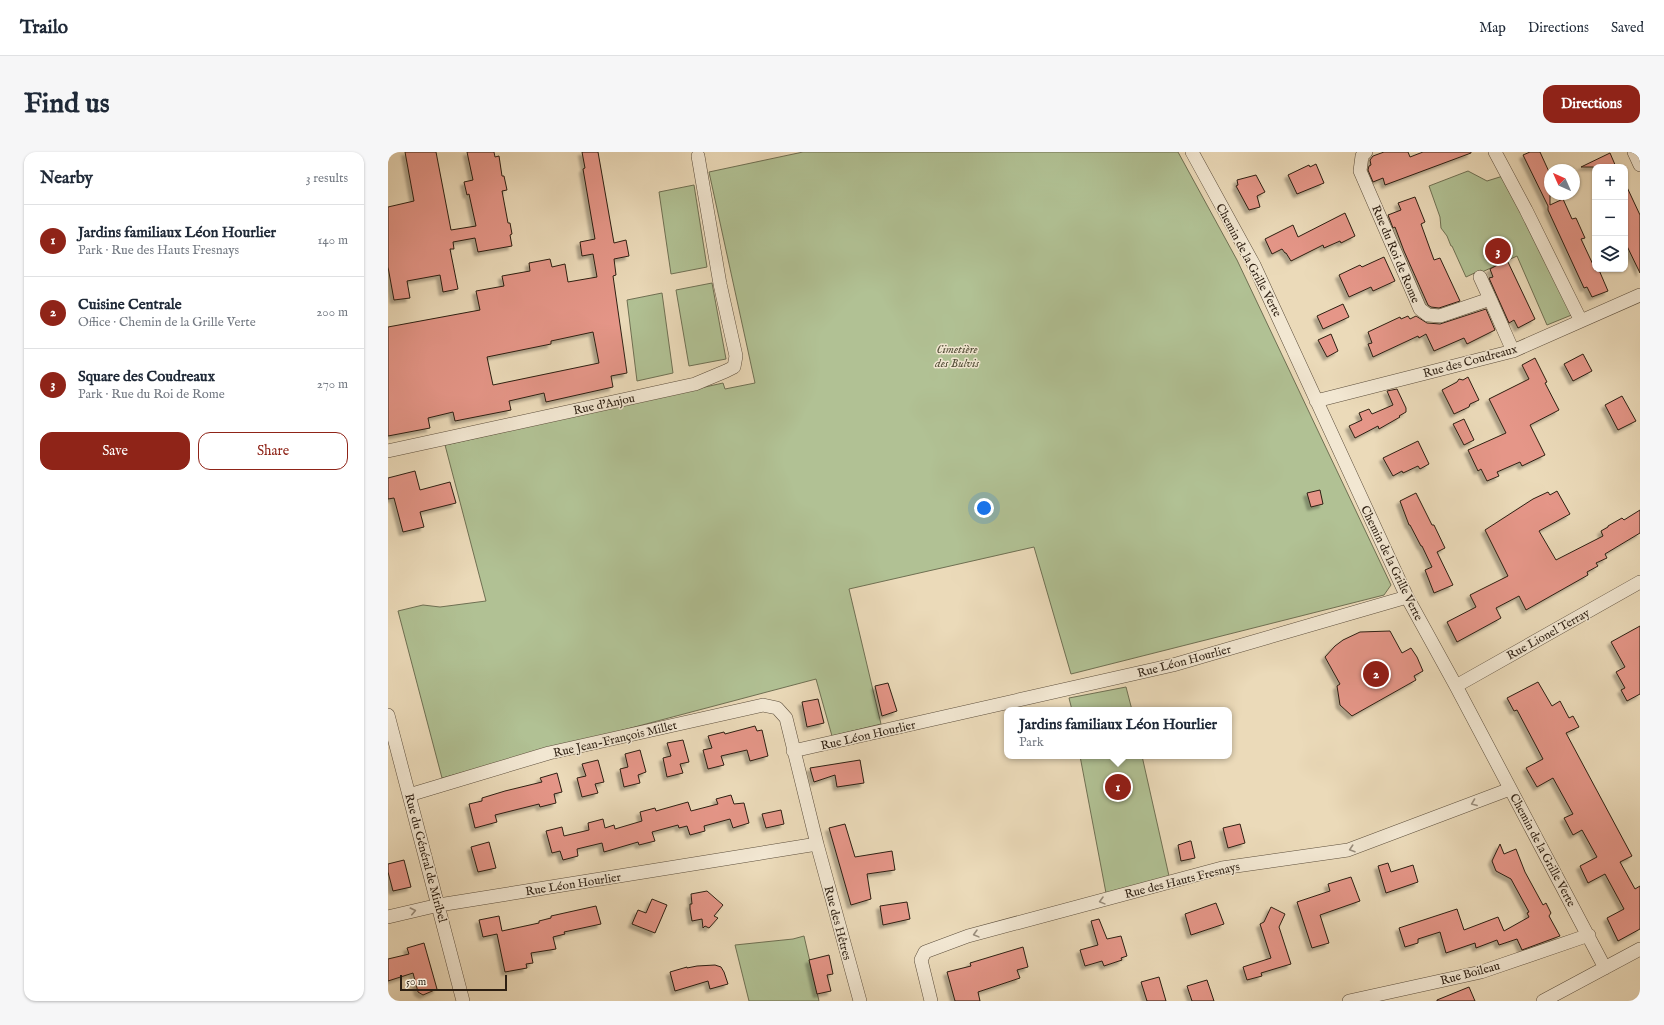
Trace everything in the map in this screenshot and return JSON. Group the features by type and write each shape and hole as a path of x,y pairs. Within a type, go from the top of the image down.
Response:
{"street":[{"name":"Chemin de la Grille Verte","path":"1192,152 1254,265 1407,597 1589,935 1605,968"},
{"name":"Rue du Roi de Rome","path":"1366,152 1362,156 1360,171 1420,309 1428,315 1440,316 1490,299"},
{"path":"1495,152 1526,210 1580,321"},
{"path":"1634,152 1640,165"},
{"name":"Rue d'Anjou","path":"388,451 695,384 726,372 734,367 736,356 720,284 698,156"},
{"path":"1480,277 1513,351"},
{"name":"Rue des Coudreaux","path":"1316,401 1513,351 1640,295"},
{"name":"Rue Lionel Terray","path":"1456,686 1640,582"},
{"name":"Rue Léon Hourlier","path":"793,751 1173,665 1407,597"},
{"name":"Rue Jean-François Millet","path":"410,795 549,753 763,706 777,708 786,718 793,751"},
{"name":"Rue du Général de Miribel","path":"388,715 463,1001"},
{"path":"793,751 816,844"},
{"name":"Rue des Hauts Fresnays","path":"931,1001 921,960 925,952 968,936 1222,868 1348,850 1510,789"},
{"name":"Rue Léon Hourlier","path":"388,917 439,905 816,844"},
{"name":"Rue des Hêtres","path":"816,844 860,1001"},
{"name":"Rue Boileau","path":"1349,1001 1482,972 1589,935"},
{"path":"1543,1001 1640,949"}],"green space":[{"name":"Cimetière des Bulvis","path":"803,152 1178,152 1237,260 1391,585 1384,595 1071,674 1034,547 849,589 881,724 832,736 816,679 442,778 398,611 423,605 440,607 486,601 445,445 723,383 725,389 755,383 709,172"},
{"path":"1468,171 1487,181 1503,176 1574,314 1547,325 1517,256 1482,272 1481,270 1466,277 1447,236 1441,228 1440,217 1429,186"},
{"path":"694,185 707,267 671,274 659,192"},
{"path":"712,283 726,359 689,366 676,290"},
{"path":"662,293 673,373 637,381 627,300"},
{"path":"1126,687 1131,707 1071,707 1069,698"},
{"path":"1081,759 1143,759 1169,876 1106,893"},
{"path":"804,936 819,1001 749,1001 735,945 793,939"}],"building":[{"path":"405,152 436,152 451,230 476,226 469,194 467,195 464,182 473,180 467,152 494,152 495,157 499,156 502,176 504,176 507,190 502,191 508,223 510,223 512,234 510,235 512,246 478,252 475,238 453,242 454,249 450,249 458,289 443,292 440,275 407,281 410,298 394,300 388,267 388,207 414,201"},
{"path":"582,152 598,152 614,243 626,240 629,256 614,259 616,275 613,276 627,373 611,376 613,387 546,402 544,393 509,401 511,410 455,421 453,412 428,418 430,428 388,436 388,327 480,310 476,291 504,286 502,276 530,271 529,263 550,259 552,267 565,264 568,282 597,277 593,254 582,256 580,242 595,239 583,169 585,168","holes":["593,332 599,363 493,385 487,357 551,344 551,341"]},
{"path":"1384,152 1408,152 1410,157 1423,152 1471,153 1385,185 1383,178 1373,182 1368,170 1369,166 1371,165 1370,160 1373,156"},
{"path":"1530,152 1540,152 1545,164 1544,164 1544,198 1523,155"},
{"path":"1610,153 1615,164 1592,164 1592,167 1581,167"},
{"path":"1316,164 1324,183 1297,194 1288,175 1309,165 1310,167"},
{"path":"1256,175 1265,192 1257,196 1260,207 1249,210 1236,186 1238,185 1237,180"},
{"path":"1628,189 1640,215 1640,273 1628,248"},
{"path":"1415,197 1425,222 1421,224 1434,260 1440,258 1460,301 1439,308 1428,305 1395,227 1393,228 1388,215 1401,210 1398,203"},
{"path":"1545,200 1550,200 1550,205 1563,200 1572,219 1576,218 1585,238 1581,239 1592,262 1592,272 1600,272 1608,291 1592,297 1587,287 1584,288 1548,210"},
{"path":"1345,213 1355,236 1341,243 1340,241 1324,248 1323,245 1291,261 1282,249 1272,254 1265,239 1293,225 1298,237"},
{"path":"1384,257 1395,281 1373,291 1371,287 1349,297 1339,275 1360,265 1362,267"},
{"path":"1507,260 1535,319 1518,328 1514,320 1509,323 1489,278 1493,277 1490,269"},
{"path":"1343,304 1349,317 1323,329 1317,316"},
{"path":"1486,309 1495,330 1467,344 1464,338 1434,351 1426,334 1419,338 1418,336 1373,357 1368,344 1372,343 1368,332 1400,317 1401,319 1408,316 1410,319 1416,316 1427,323 1440,324"},
{"path":"1331,334 1338,351 1327,357 1318,340"},
{"path":"1583,354 1592,371 1573,381 1564,364"},
{"path":"1535,358 1547,382 1545,383 1559,410 1530,425 1545,455 1522,466 1520,462 1497,472 1499,476 1487,481 1481,469 1478,471 1468,450 1506,433 1489,399 1529,379 1522,365"},
{"path":"1468,377 1479,400 1470,404 1469,407 1454,414 1442,390 1457,382 1459,379 1463,380"},
{"path":"1397,389 1406,408 1406,412 1379,429 1378,426 1355,438 1349,426 1362,420 1359,413 1369,409 1372,414 1393,405 1387,391"},
{"path":"1622,396 1636,421 1618,430 1605,405"},
{"path":"1464,419 1474,440 1464,445 1453,424"},
{"path":"1418,441 1429,464 1420,469 1418,466 1403,473 1402,471 1393,476 1383,458"},
{"path":"415,471 420,490 450,482 456,503 420,512 424,527 403,532 394,498 388,499 388,478"},
{"path":"1320,490 1323,504 1311,507 1307,493"},
{"path":"1557,491 1570,514 1539,531 1556,560 1603,536 1601,531 1608,526 1622,518 1624,520 1640,510 1640,533 1605,554 1607,558 1596,563 1598,566 1587,572 1588,575 1526,610 1519,596 1496,608 1501,618 1457,642 1447,622 1476,607 1470,595 1508,576 1485,530 1533,499 1548,492 1550,495"},
{"path":"1416,493 1445,548 1437,552 1453,585 1434,593 1425,570 1432,567 1422,546 1409,525 1400,501"},
{"path":"1640,626 1640,694 1627,701 1621,690 1625,688 1616,672 1625,667 1611,642"},
{"path":"1390,631 1402,653 1411,648 1423,671 1414,676 1416,680 1352,716 1340,705 1337,686 1340,684 1325,657 1343,640 1360,632"},
{"path":"1538,682 1552,706 1560,701 1569,718 1573,716 1579,727 1566,733 1632,856 1620,862 1635,889 1640,886 1640,929 1618,941 1607,918 1624,909 1605,874 1588,883 1580,866 1597,857 1582,830 1573,835 1564,818 1573,814 1553,778 1537,787 1526,768 1543,759 1517,710 1514,711 1507,698"},
{"path":"888,683 897,711 882,716 875,686"},
{"path":"818,699 824,723 807,727 802,702"},
{"path":"755,726 757,731 762,730 768,756 750,761 747,750 721,756 724,765 708,769 703,750 712,748 708,736 724,732 725,734"},
{"path":"683,740 689,762 680,764 683,773 667,777 663,758 671,756 667,743"},
{"path":"640,750 646,772 638,775 640,783 624,787 620,769 628,767 625,754"},
{"path":"598,760 604,782 595,784 598,793 582,797 577,778 586,776 582,764"},
{"path":"860,760 864,783 837,787 835,775 814,782 810,768"},
{"path":"557,773 562,792 554,794 556,803 540,807 539,804 495,815 497,822 475,828 469,804 482,801 482,798 505,791 542,782 540,778"},
{"path":"731,795 734,804 744,803 749,823 733,828 730,819 704,826 705,831 690,835 687,826 679,828 678,825 652,832 655,841 639,845 638,842 604,852 602,843 577,849 578,856 563,860 560,851 552,853 546,831 562,827 564,836 589,830 588,823 603,819 605,828 614,825 615,829 642,821 640,812 655,808 656,811 688,802 691,811 718,804 716,799"},
{"path":"781,810 784,824 766,828 762,814"},
{"path":"845,824 855,857 892,851 895,870 867,874 871,899 851,905 829,828"},
{"path":"1240,824 1245,843 1228,848 1223,828"},
{"path":"1191,841 1195,858 1181,861 1178,845"},
{"path":"489,842 496,868 478,872 471,847"},
{"path":"1500,844 1504,854 1516,849 1525,872 1543,905 1546,903 1551,913 1549,916 1560,936 1522,950 1517,939 1499,945 1497,940 1476,948 1475,943 1446,953 1440,932 1418,939 1418,943 1405,947 1399,928 1457,909 1464,930 1498,917 1504,931 1529,917 1527,913 1529,912 1511,879 1496,871 1492,861"},
{"path":"404,860 411,887 393,891 388,872 388,864"},
{"path":"1388,863 1391,872 1413,865 1418,882 1386,893 1378,866"},
{"path":"1351,877 1360,901 1320,915 1329,943 1312,948 1297,902 1330,891 1328,884"},
{"path":"707,891 723,905 714,916 718,918 709,928 705,926 703,928 702,919 692,921 690,909 690,904 692,904 691,894"},
{"path":"652,899 667,905 655,933 632,924 638,910 646,913"},
{"path":"907,902 910,919 883,925 880,906"},
{"path":"1216,903 1224,924 1191,935 1185,914"},
{"path":"596,906 601,924 564,932 565,934 553,937 556,949 531,953 533,963 526,964 527,968 505,972 497,934 483,937 479,920 499,916 502,931 539,923 539,921 551,918 551,916"},
{"path":"1271,907 1285,914 1279,927 1291,964 1261,973 1262,976 1247,980 1243,967 1271,958 1260,924 1264,922"},
{"path":"1099,919 1107,939 1121,936 1127,956 1121,958 1122,960 1104,966 1102,961 1085,966 1080,950 1098,945 1091,921"},
{"path":"424,943 437,989 423,995 418,992 413,973 388,981 388,959 409,954 407,948"},
{"path":"1023,947 1028,967 1017,970 1020,978 978,992 980,1001 955,1001 947,972 971,966 970,963"},
{"path":"829,955 833,974 827,975 831,991 817,994 809,960"},
{"path":"715,965 721,967 728,984 710,989 708,981 675,991 670,972 687,967"},
{"path":"1159,977 1166,1001 1147,1001 1141,982"},
{"path":"1207,980 1214,1001 1192,1001 1187,986"},
{"path":"1469,987 1475,1001 1437,1001 1437,1000"}],"place":[{"name":"Square des Coudreaux","path":"1498,251"},
{"name":"Cuisine Centrale","path":"1376,674"},
{"name":"Jardins familiaux Léon Hourlier","path":"1118,787"}]}
